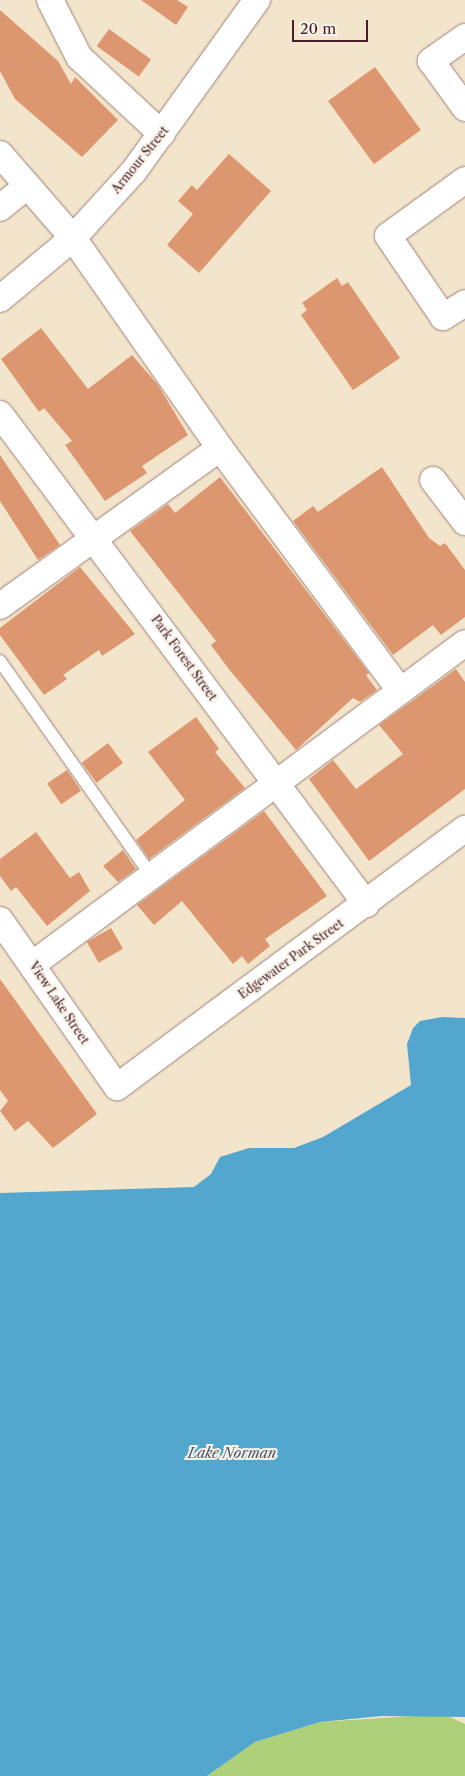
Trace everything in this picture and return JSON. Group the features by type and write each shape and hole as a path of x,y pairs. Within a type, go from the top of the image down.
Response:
{"street":[{"path":"50,0 80,57 162,134"},
{"name":"Armour Street","path":"0,299 73,238 162,134 256,0"},
{"path":"465,37 431,61 465,108"},
{"path":"0,154 73,238 220,448 400,690"},
{"path":"464,183 388,236 443,317 465,303"},
{"path":"0,208 27,186"},
{"name":"Park Forest Street","path":"0,414 95,536 366,904"},
{"path":"0,606 220,448"},
{"path":"433,480 465,522"},
{"path":"33,964 150,874 465,643"},
{"name":"Edgewater Park Street","path":"117,1087 465,829"},
{"name":"View Lake Street","path":"0,920 33,964 117,1087"}],"lane":[{"path":"0,662 150,874"}],"green space":[{"path":"443,1714 465,1724 465,1776 207,1776 255,1742 320,1722"}],"water":[{"name":"Lake Norman","path":"442,1017 465,1018 465,1717 382,1716 320,1722 255,1742 207,1776 0,1776 0,1193 194,1187 211,1174 220,1157 249,1148 294,1148 323,1137 411,1085 407,1044 413,1028 420,1021"}],"building":[{"path":"141,0 177,0 188,7 176,25"},
{"path":"0,10 58,61 71,84 75,77 118,120 82,157 15,99 0,71"},
{"path":"109,29 151,60 139,77 97,46"},
{"path":"375,67 421,130 374,164 328,101"},
{"path":"229,154 271,191 199,273 167,245 193,214 178,201 192,185 197,190"},
{"path":"337,278 342,286 348,282 400,358 353,390 301,315 307,310 302,303"},
{"path":"41,328 88,389 132,355 158,385 188,435 142,466 147,473 105,501 65,445 72,441 44,408 39,412 1,359"},
{"path":"0,455 60,545 38,560 0,501"},
{"path":"382,467 429,538 440,546 445,543 465,570 465,617 441,635 433,625 393,655 293,521 313,506 318,512"},
{"path":"220,477 369,673 366,675 377,690 360,702 353,698 296,750 228,668 211,645 216,641 130,531 168,504 175,513"},
{"path":"80,567 135,634 102,656 99,650 63,675 67,679 44,695 0,635 0,628"},
{"path":"456,669 465,682 465,789 369,861 309,779 333,760 356,789 403,754 379,725"},
{"path":"196,717 219,749 215,752 245,788 149,859 136,840 185,800 148,752"},
{"path":"108,743 123,763 97,783 82,763"},
{"path":"67,770 81,791 61,804 47,783"},
{"path":"264,811 327,896 265,939 270,946 248,964 242,956 233,964 182,901 154,925 137,905"},
{"path":"36,832 70,878 79,872 90,891 47,926 16,887 11,891 0,876 0,859"},
{"path":"123,850 136,869 118,882 103,866"},
{"path":"111,928 123,949 99,963 87,942"},
{"path":"0,979 97,1114 53,1148 28,1121 15,1131 0,1111 8,1101 0,1090"}]}
